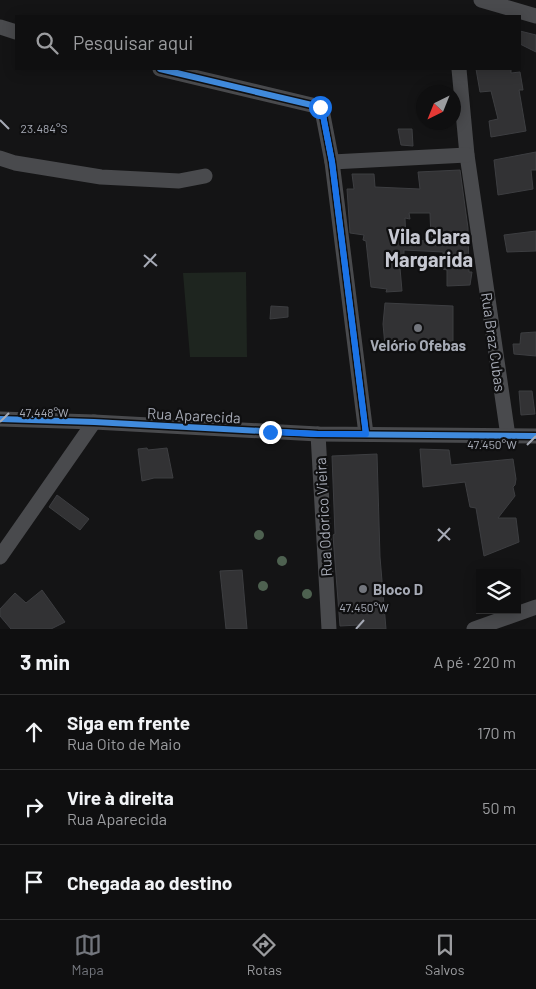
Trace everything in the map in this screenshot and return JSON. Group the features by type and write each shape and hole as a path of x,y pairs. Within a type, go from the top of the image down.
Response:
{"street":[{"path":"493,5 536,16"},
{"path":"0,27 15,32"},
{"path":"164,70 320,107 322,110 332,162 366,434"},
{"name":"Rua Braz Cubas","path":"458,70 467,155 508,436"},
{"path":"332,162 467,155"},
{"path":"0,158 15,163 101,177 179,181 205,176"},
{"name":"Rua Aparecida","path":"0,418 318,434 536,436"},
{"path":"0,557 94,422"},
{"name":"Rua Odorico Vieira","path":"318,434 329,629"},
{"path":"474,629 536,608"}],"shaded area":[{"path":"246,272 247,357 190,357 183,273"}],"building":[{"path":"521,31 536,35 536,52 521,44"},
{"path":"476,70 511,70 511,73 520,72 523,90 519,90 526,131 491,137 489,121 498,119 491,91 480,92"},
{"path":"398,129 412,129 413,146 401,145"},
{"path":"536,152 536,170 531,170 533,189 498,195 494,160"},
{"path":"460,170 468,228 469,272 472,272 470,285 447,286 447,270 443,269 443,252 404,250 404,268 400,268 402,291 386,292 387,289 371,287 366,241 363,240 364,235 350,233 347,189 354,189 352,174 374,174 375,187 420,189 418,172","holes":["409,213 430,213 431,240 406,242 405,218 410,219"]},
{"path":"536,231 536,251 507,252 504,235"},
{"name":"Velório Ofebas","path":"385,303 453,306 453,350 385,346 383,324"},
{"path":"271,306 288,307 288,317 270,319"},
{"path":"536,332 536,356 514,354 513,344 520,344 521,333"},
{"path":"519,391 532,391 535,414 521,415"},
{"path":"147,448 148,450 167,448 173,478 154,478 142,481 138,449"},
{"path":"420,449 449,450 451,465 513,459 516,479 513,487 515,496 498,518 516,518 519,542 484,556 476,508 470,507 465,482 423,487"},
{"path":"377,454 380,557 386,629 359,629 359,625 340,626 333,535 335,534 332,456"},
{"path":"57,495 89,519 80,530 49,507"},
{"path":"242,570 247,629 226,629 220,571"},
{"path":"42,590 65,622 51,629 11,629 0,616 0,609 15,593 26,603"}],"cycle path":[{"path":"164,70 316,106 322,110 332,162 366,434"},
{"path":"0,419 318,434 536,436"}],"place":[{"name":"Velório Ofebas","path":"418,328"},
{"name":"Bloco D","path":"363,589"}],"district":[{"name":"Vila Clara Margarida","path":"429,248"}],"route":[{"path":"270,432 366,434 332,162 320,107"}]}
